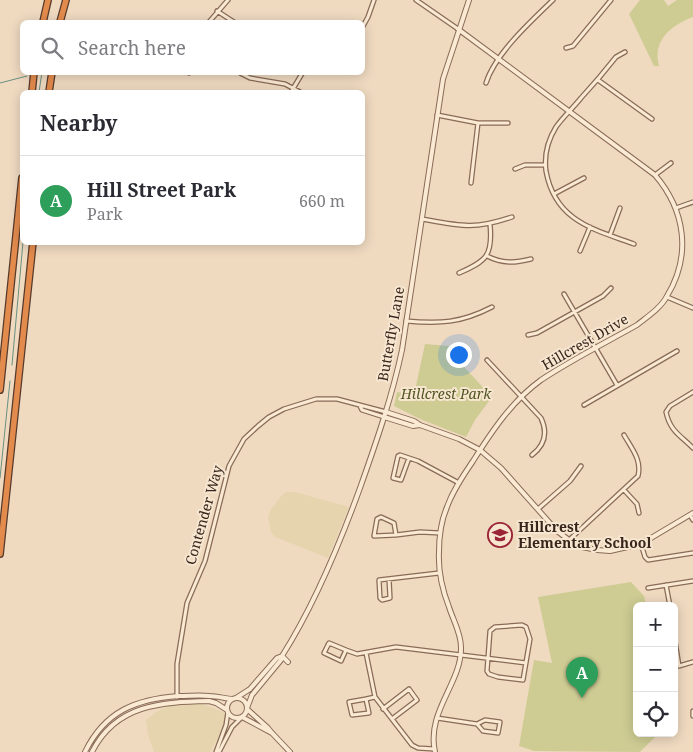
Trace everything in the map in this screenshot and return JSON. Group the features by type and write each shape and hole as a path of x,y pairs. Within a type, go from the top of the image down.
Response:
{"highway":[{"path":"43,20 48,0"},
{"path":"61,20 66,0"},
{"path":"32,90 34,75"},
{"path":"49,90 52,75"},
{"path":"0,390 20,197"},
{"path":"0,554 33,245"}],"street":[{"path":"211,20 228,0"},
{"path":"365,22 374,0"},
{"path":"416,0 458,29"},
{"name":"Butterfly Lane","path":"247,708 252,695 281,658 306,616 346,525 385,415 396,377 406,321 443,79 469,0"},
{"path":"486,82 489,72 521,30 553,0"},
{"path":"566,48 573,46 612,0"},
{"path":"218,11 231,20"},
{"name":"Hillcrest Drive","path":"434,750 433,733 436,718 458,667 461,654 460,637 439,573 440,533 446,508 480,450 497,425 521,397 541,380 650,316 667,297 680,265 682,248 682,233 676,208 665,187 655,175 458,29"},
{"path":"625,52 616,57 556,128 548,144 546,166 548,184 558,204 572,217 590,228 634,244"},
{"path":"244,75 250,78 285,84 291,90"},
{"path":"293,90 301,75"},
{"path":"598,80 652,119"},
{"path":"436,115 478,123 508,123"},
{"path":"471,183 478,123"},
{"path":"655,175 671,163"},
{"path":"515,169 525,165 546,166"},
{"path":"554,194 584,178"},
{"path":"676,208 693,202"},
{"path":"610,236 620,208"},
{"path":"422,219 463,227 490,224 512,217"},
{"path":"459,273 473,267 487,256 492,241 490,224"},
{"path":"580,251 590,228"},
{"path":"487,256 496,261 514,264 531,259"},
{"path":"528,335 537,333 603,296 611,288"},
{"path":"564,294 617,385"},
{"path":"667,297 693,308"},
{"path":"406,321 433,324 459,320 492,307"},
{"path":"584,405 677,352"},
{"path":"486,360 540,418 545,430 542,444 532,455"},
{"path":"693,392 670,406 666,412 668,422 673,430 693,448"},
{"name":"Contender Way","path":"177,697 177,664 187,603 204,561 227,472 248,434 269,417 300,403 316,399 327,398 360,406 363,405 385,415"},
{"path":"385,415 414,421 459,439 480,450 501,468 557,530 569,540 582,547 597,550 615,550 641,544 691,514 693,520"},
{"path":"569,540 638,476 639,461 624,435"},
{"path":"409,458 401,480 393,478 398,456 400,455 409,458 425,464 459,483"},
{"path":"538,509 570,481 581,466"},
{"path":"624,490 637,504 639,513"},
{"path":"396,535 394,523 381,517 377,519 374,536 396,535 420,532 440,533"},
{"path":"641,544 644,557 648,560 693,553"},
{"path":"389,579 390,598 382,600 380,598 379,580 439,573"},
{"path":"648,588 693,581"},
{"path":"666,585 669,602"},
{"path":"522,625 526,627 529,635 526,663 523,680 489,674 487,670 490,644 489,634 492,628 522,625"},
{"path":"346,650 341,661 324,653 329,643 357,654 380,648 396,647 526,663"},
{"path":"676,647 679,666 693,662"},
{"path":"366,653 376,697 384,709 412,745 418,748 434,750"},
{"name":"Butterfly Lane","path":"235,699 250,690 277,658 281,658"},
{"path":"384,709 409,689 416,700 392,719"},
{"path":"85,752 100,728 122,710 145,700 210,696 245,702 247,708 290,752"},
{"path":"165,704 177,697"},
{"path":"366,699 369,713 352,716 349,702 376,697"},
{"path":"217,752 226,725 229,702 235,699"},
{"path":"92,752 109,728 124,716 148,706 165,704 216,703 235,718 242,717 272,734"},
{"path":"217,752 232,727 242,717 247,708"},
{"path":"693,710 693,716"},
{"path":"436,718 477,724 485,720 500,722 498,733 482,731 477,724"}],"shaded area":[{"path":"287,492 295,492 349,507 328,558 275,537 271,532 268,517 271,509 282,495"},
{"path":"180,700 202,704 221,711 229,717 210,752 154,752 148,735 146,720 156,712"}],"green space":[{"path":"640,0 664,0 668,6 677,0 693,0 693,17 671,29 661,41 658,48 659,66 654,66 629,14"},
{"name":"Hillcrest Park","path":"425,344 461,347 465,368 492,397 475,420 466,437 420,419 394,406 397,392 414,395"},
{"path":"631,582 644,596 645,602 633,602 633,737 655,737 640,752 534,751 519,746 534,660 552,663 538,597"}],"waterway":[{"path":"39,90 42,75"},
{"path":"0,83 27,76"},
{"path":"12,365 23,245"},
{"path":"0,478 10,381"}],"place":[{"name":"Hillcrest Elementary School","path":"500,535"},
{"name":"Hill Street Park","path":"582,698"}]}
